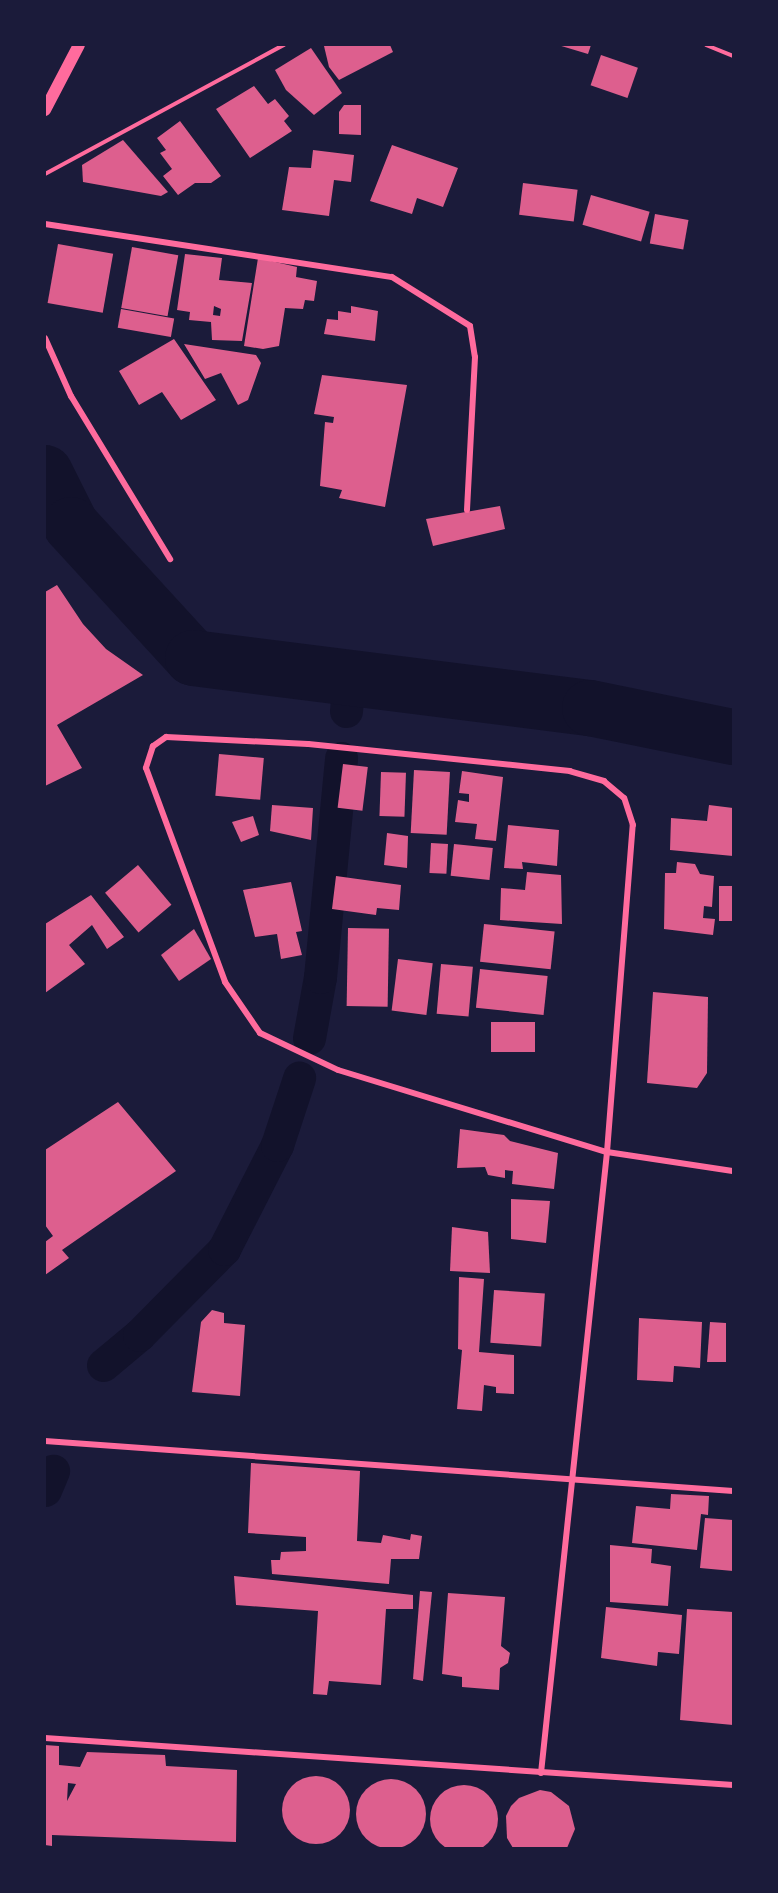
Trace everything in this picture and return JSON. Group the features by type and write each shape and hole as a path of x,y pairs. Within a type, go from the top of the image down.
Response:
{"main road":[{"path":"45,110 80,45"}],"street":[{"path":"45,224 393,277 470,326 475,357 467,510"},
{"path":"45,338 71,396 170,559"},
{"path":"540,1773 574,1479 607,1152 633,825 624,798 604,781 570,771 308,744 166,737 153,746 146,768 225,982 260,1033 338,1070 607,1152 733,1171"},
{"path":"45,1441 733,1491"},
{"path":"45,1738 733,1785"}],"path":[{"path":"45,174 284,45"},
{"path":"706,45 733,56"}],"building":[{"path":"390,45 393,52 339,80 329,67 324,46"},
{"path":"558,45 591,45 588,54"},
{"path":"311,48 342,93 314,115 286,90 275,70"},
{"path":"601,55 638,68 627,98 591,85"},
{"path":"254,86 268,104 275,99 289,116 284,121 292,131 250,158 216,109"},
{"path":"344,105 361,105 361,135 339,134 339,112"},
{"path":"180,121 221,176 211,183 195,183 178,195 163,176 172,169 160,153 166,150 157,138"},
{"path":"123,140 168,192 161,196 83,182 82,165"},
{"path":"392,145 458,168 443,207 417,198 412,214 370,201"},
{"path":"313,150 354,155 351,182 334,180 329,216 282,210 289,167 311,168"},
{"path":"523,183 578,190 574,221 519,215"},
{"path":"591,195 650,212 641,242 582,225"},
{"path":"655,214 688,220 683,249 650,244"},
{"path":"58,244 113,254 103,313 48,303"},
{"path":"132,247 178,255 168,316 121,308"},
{"path":"185,254 222,258 219,280 252,283 242,341 212,340 211,322 189,320 190,312 177,310","holes":["214,306 221,309 220,316 213,315"]},
{"path":"258,258 297,267 296,277 317,281 314,301 305,300 303,309 285,308 279,346 263,349 244,346"},
{"path":"351,306 378,311 375,341 324,334 327,319 338,320 338,311 351,313"},
{"path":"121,309 174,318 171,337 118,328"},
{"path":"174,339 216,400 181,420 162,392 139,405 119,371"},
{"path":"184,344 256,355 261,363 248,400 238,405 221,373 205,379"},
{"path":"322,375 407,385 385,507 339,498 342,490 320,486 325,422 333,423 334,417 314,414"},
{"path":"500,506 505,529 433,546 426,519"},
{"path":"57,585 83,624 106,649 143,675 57,725 82,768 45,786 45,592"},
{"path":"219,754 264,758 260,800 215,796"},
{"path":"343,764 368,767 362,811 338,808"},
{"path":"414,770 450,772 447,835 411,833"},
{"path":"462,771 503,777 496,841 475,839 477,824 455,822 458,800 469,802 469,794 459,793"},
{"path":"381,772 406,773 404,817 379,816"},
{"path":"272,805 313,808 311,840 270,831"},
{"path":"709,805 733,808 733,856 670,850 671,818 707,821"},
{"path":"253,816 259,835 241,842 232,822"},
{"path":"508,825 559,830 557,866 522,862 523,869 504,868"},
{"path":"387,833 408,836 407,868 384,865"},
{"path":"431,843 448,844 446,874 429,873"},
{"path":"454,844 493,848 489,880 451,876"},
{"path":"677,862 695,864 700,874 714,876 712,907 704,906 703,918 715,919 713,935 664,929 665,873 676,873"},
{"path":"138,865 171,905 138,932 105,893"},
{"path":"527,872 561,875 562,924 500,920 501,888 525,890"},
{"path":"336,876 401,885 399,910 377,908 376,915 332,909"},
{"path":"291,882 302,931 296,932 302,955 281,959 277,934 255,937 243,890"},
{"path":"719,886 733,886 733,921 719,921"},
{"path":"91,895 124,937 107,949 92,925 69,945 85,964 45,993 45,924"},
{"path":"484,924 555,931 551,969 480,962"},
{"path":"348,928 389,929 388,1007 347,1006"},
{"path":"194,929 211,959 179,981 161,955"},
{"path":"398,959 433,963 426,1015 392,1011"},
{"path":"441,964 473,967 469,1017 437,1014"},
{"path":"480,969 548,976 544,1015 476,1008"},
{"path":"653,992 708,997 707,1073 697,1088 647,1083"},
{"path":"491,1022 535,1022 535,1052 491,1052"},
{"path":"118,1102 176,1171 62,1250 69,1258 45,1275 45,1242 53,1236 45,1225 45,1150"},
{"path":"460,1129 504,1135 510,1141 558,1153 554,1189 512,1184 513,1171 505,1170 505,1178 488,1175 485,1167 457,1168"},
{"path":"511,1199 550,1201 546,1243 511,1239"},
{"path":"452,1227 488,1232 490,1273 450,1271"},
{"path":"459,1277 484,1279 479,1352 514,1355 514,1394 496,1393 496,1387 484,1385 482,1411 457,1409 462,1350 458,1349"},
{"path":"494,1290 545,1294 541,1346 490,1343"},
{"path":"212,1310 224,1313 224,1323 245,1325 240,1396 192,1392 201,1322"},
{"path":"639,1318 702,1322 700,1368 674,1366 673,1382 637,1380"},
{"path":"710,1322 726,1323 726,1362 707,1362"},
{"path":"251,1463 360,1471 357,1541 381,1543 383,1535 410,1540 411,1534 422,1536 419,1559 391,1559 389,1584 272,1574 271,1560 280,1560 281,1552 306,1551 306,1537 248,1533"},
{"path":"671,1494 709,1496 708,1515 701,1514 697,1550 632,1543 636,1506 670,1509"},
{"path":"705,1518 733,1520 733,1571 700,1568"},
{"path":"610,1545 652,1549 651,1563 671,1566 668,1606 610,1602"},
{"path":"234,1576 413,1595 413,1609 386,1609 381,1685 329,1681 327,1695 313,1694 318,1611 236,1605"},
{"path":"420,1591 432,1592 423,1681 413,1679"},
{"path":"448,1593 505,1597 501,1646 510,1653 508,1663 500,1668 499,1690 462,1687 462,1677 442,1674"},
{"path":"606,1607 682,1615 679,1654 658,1652 657,1666 601,1658"},
{"path":"687,1609 733,1612 733,1725 680,1720"},
{"path":"45,1745 59,1746 59,1765 80,1767 87,1752 165,1755 166,1766 237,1770 236,1842 52,1835 52,1846 45,1845","holes":["68,1783 76,1784 67,1801"]},
{"path":"316,1776 329,1778 340,1786 348,1797 350,1810 348,1823 340,1834 329,1842 316,1844 303,1842 292,1834 284,1823 282,1810 284,1797 292,1786 303,1778"},
{"path":"391,1779 404,1782 416,1789 423,1801 426,1814 423,1827 416,1839 404,1846 391,1849 378,1846 366,1839 359,1827 356,1814 359,1801 366,1789 378,1782"},
{"path":"464,1785 477,1788 488,1795 495,1806 498,1819 495,1832 488,1843 477,1850 464,1853 451,1850 440,1843 433,1832 430,1819 433,1806 440,1795 451,1788"},
{"path":"540,1790 551,1792 569,1806 575,1829 567,1848 513,1848 507,1838 506,1816 511,1806 519,1798"}],"waterway":[{"path":"45,473 71,525 193,658 590,708 733,737"},
{"path":"346,711 349,677"},
{"path":"309,1038 320,977 341,758"},
{"path":"103,1365 139,1335 224,1249 277,1145 299,1078"},
{"path":"45,1490 53,1471"}]}
